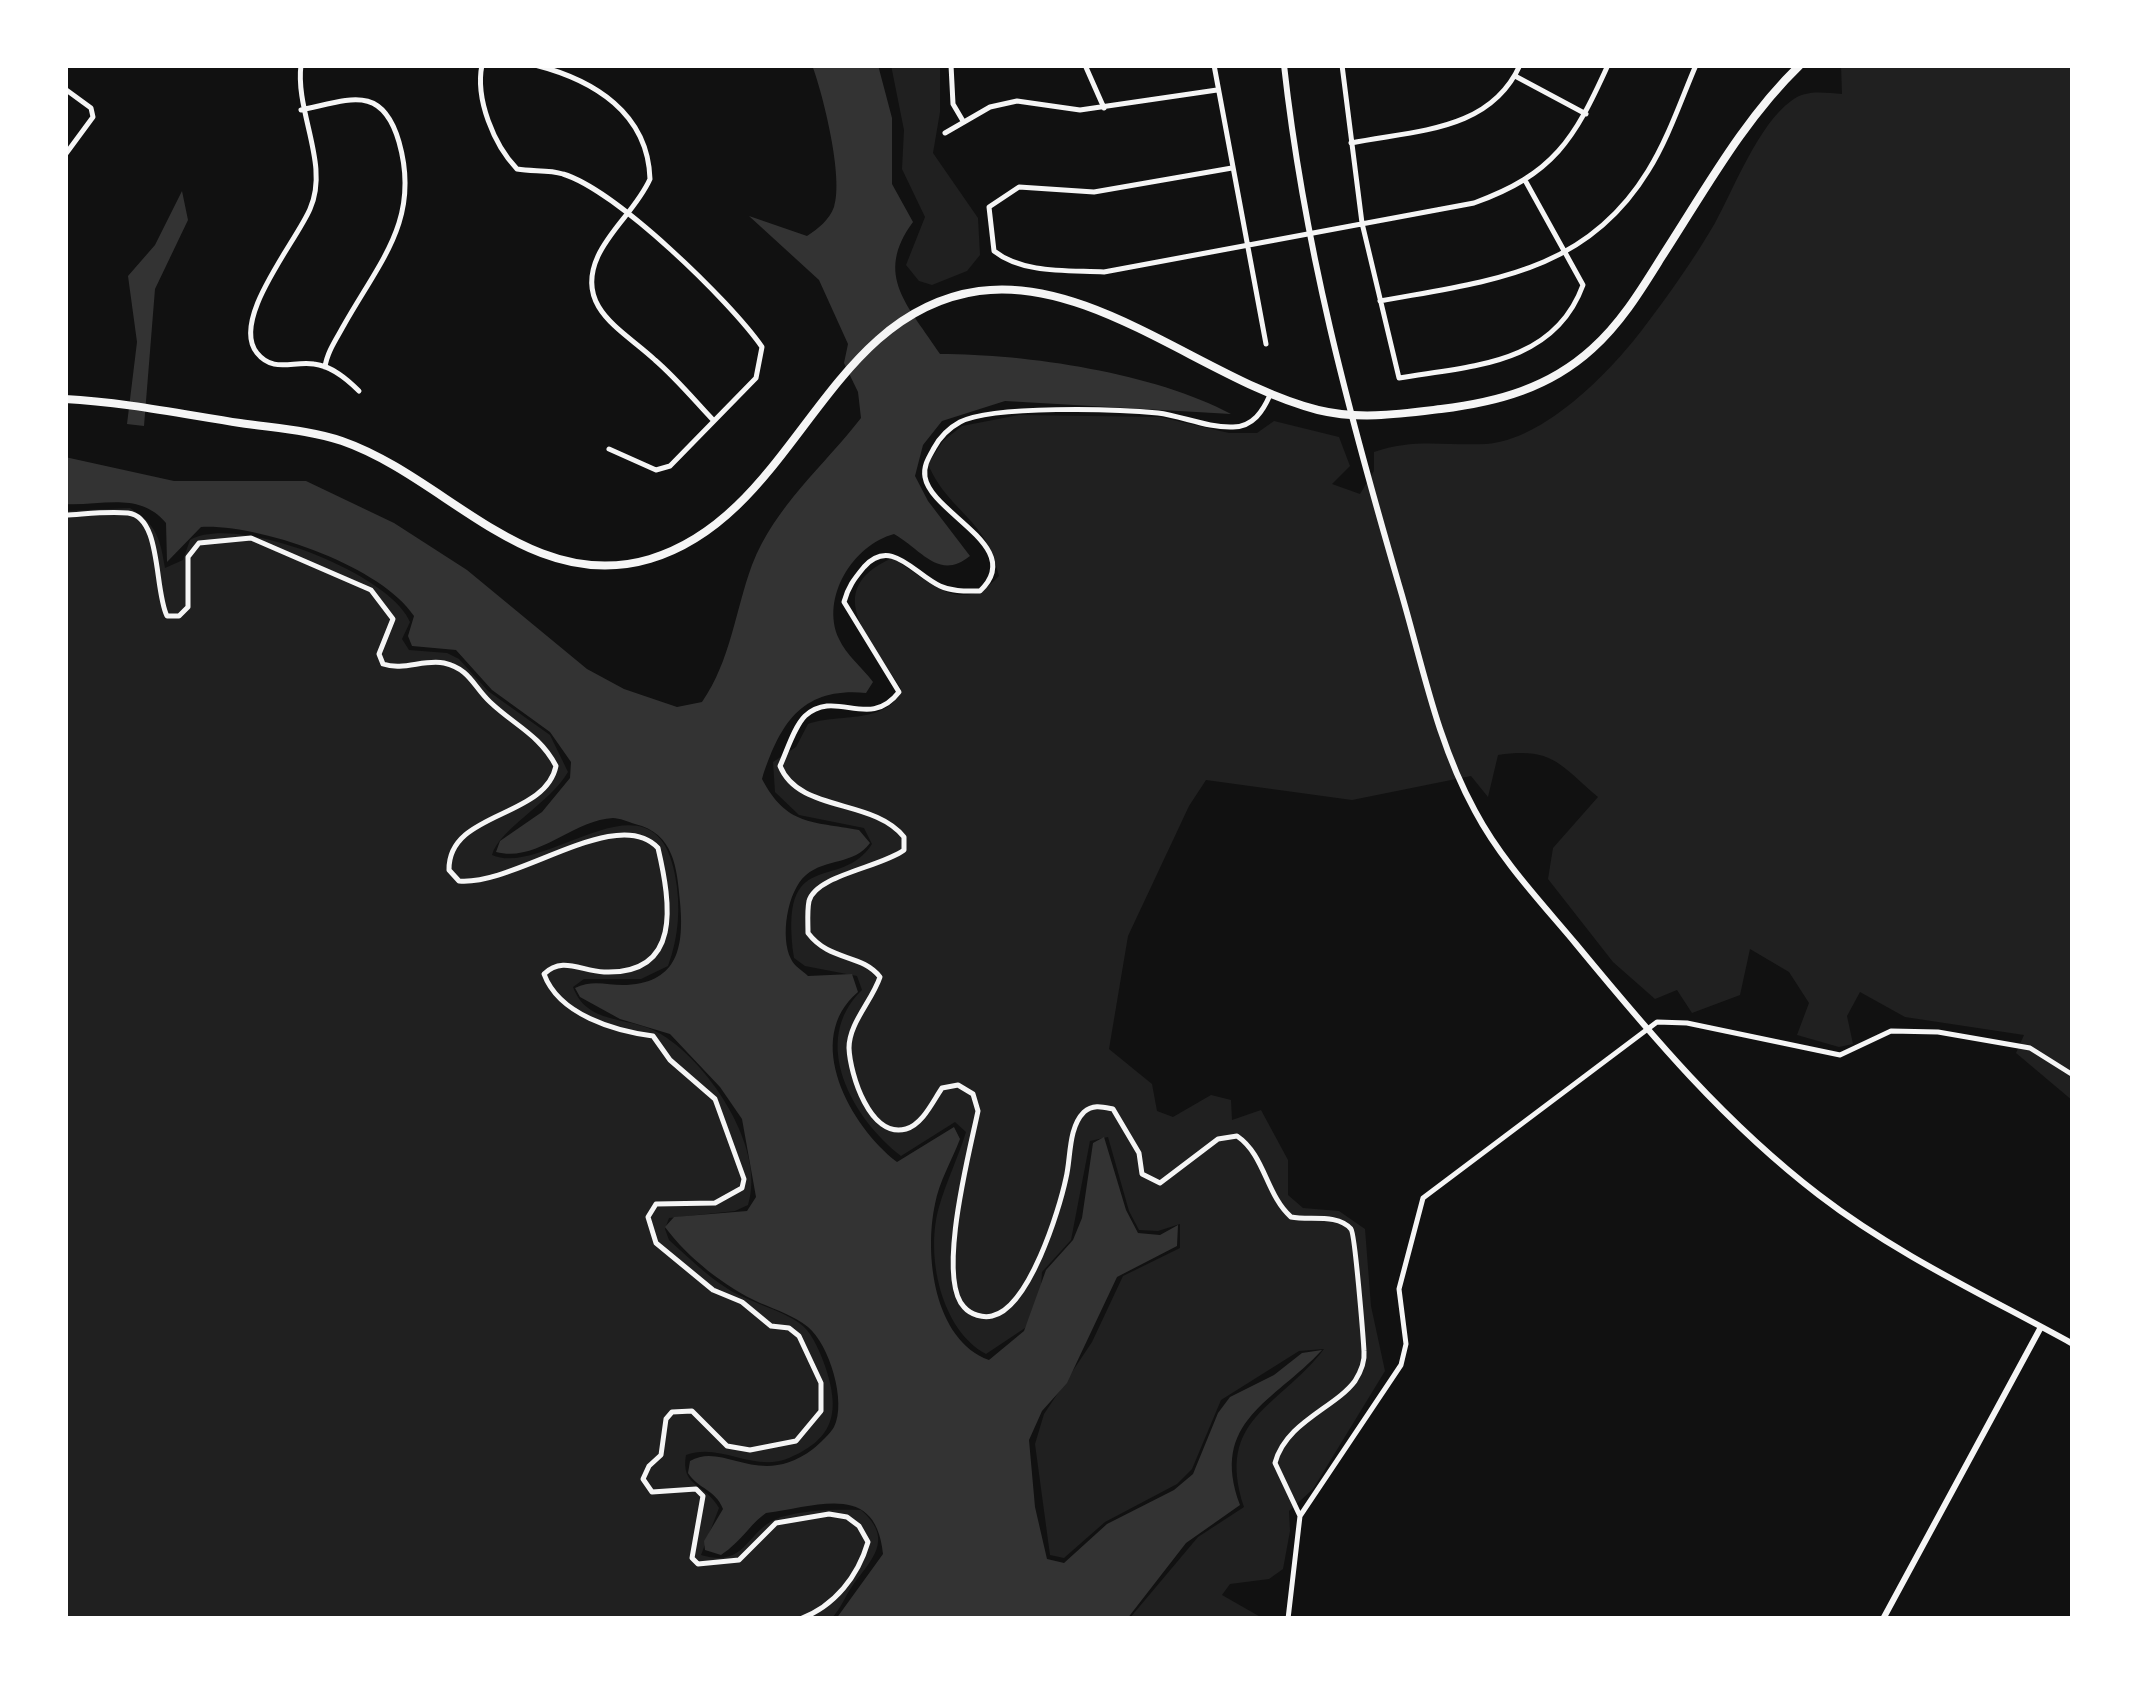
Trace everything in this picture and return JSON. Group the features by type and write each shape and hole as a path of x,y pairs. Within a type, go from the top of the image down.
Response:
{"main road":[{"path":"65,400 333,438 411,472 462,512 539,553 573,565 612,567 682,548 719,525 749,499 842,377 888,332 954,297 982,290 1031,293 1083,306 1303,406 1348,416 1483,404 1532,389 1569,368 1595,347 1630,307 1746,126 1800,65"}],"street":[{"path":"301,65 301,110 316,162 312,207 248,328 250,342 260,356 275,366 325,367 359,392"},
{"path":"482,65 483,99 497,143 517,169 565,174 628,215 666,247 762,347 756,378 670,466 656,470 609,449"},
{"path":"535,65 586,83 608,97 642,136 650,180 600,251 593,270 592,295 616,330 656,361 714,421"},
{"path":"952,65 953,104 963,121"},
{"path":"1084,65 1104,108"},
{"path":"1214,65 1266,344"},
{"path":"1284,65 1297,183 1348,416 1434,717 1475,811 1502,856 1646,1030 1745,1134 1822,1197 1903,1251 2073,1344"},
{"path":"1342,65 1362,223 1399,378 1514,358 1541,344 1579,296 1583,285 1526,182"},
{"path":"1350,143 1470,120 1503,95 1520,65"},
{"path":"1232,168 1094,192 1019,187 1006,192 990,207 994,251 1006,261 1104,272 1474,203 1526,182 1571,140 1608,65"},
{"path":"1380,301 1512,277 1594,236 1650,170 1696,65"},
{"path":"1515,76 1586,114"},
{"path":"65,89 91,108 92,116 65,154"},
{"path":"946,134 963,121 1018,101 1080,110 1217,90"},
{"path":"301,110 349,100 370,100 384,108 393,122 408,182 399,232 325,367"},
{"path":"1271,392 1263,412 1234,428 1158,413 1014,412 962,421 940,436 925,465 925,480 936,497 963,518 979,539 994,564 992,580 980,591 958,591 940,586 897,556 882,554 870,562 849,585 844,602 899,692 889,705 871,711 829,705 816,709 803,718 780,766 785,779 798,790 878,816 904,837 904,850 892,859 816,887 809,900 808,933 829,955 870,965 880,977 873,998 852,1031 849,1050 863,1100 874,1117 890,1128 906,1129 921,1119 942,1088 958,1085 973,1094 978,1112 956,1249 955,1290 964,1308 980,1317 997,1315 1018,1296 1053,1227 1074,1128 1084,1112 1095,1106 1113,1109 1138,1153 1142,1174 1152,1182 1160,1184 1218,1139 1236,1136 1255,1156 1272,1194 1291,1217 1341,1221 1352,1230 1357,1240 1356,1291 1365,1355 1352,1385 1322,1405 1278,1452 1274,1463 1300,1516"},
{"path":"65,515 132,513 146,522 159,600 167,616 179,616 188,606 188,557 199,543 251,538 371,590 392,619 379,654 383,664 394,668 440,662 476,680 486,698 545,745 556,766 554,776 542,790 458,839 448,852 448,870 459,881 496,879 613,833 649,838 658,848 664,944 654,958 638,969 602,972 563,964 553,965 544,974 548,986 564,1001 606,1027 654,1036 670,1060 706,1089 723,1113 744,1179 742,1188 715,1203 656,1204 648,1216 650,1228 656,1242 713,1290 742,1302 770,1326 789,1328 799,1336 821,1384 821,1411 796,1442 750,1450 727,1446 692,1411 672,1412 666,1419 662,1456 648,1466 644,1479 652,1492 696,1488 702,1496 692,1558 698,1564 739,1560 776,1523 830,1514 847,1517 860,1526 868,1542 850,1581 830,1602 800,1619"},
{"path":"1288,1619 1300,1516 1401,1365 1406,1344 1399,1289 1423,1198 1657,1022 1687,1022 1840,1055 1891,1031 1938,1032 2030,1048 2073,1075"},
{"path":"1883,1619 2042,1326"}],"shaded area":[{"path":"812,65 878,65 892,118 892,184 913,222 901,241 896,275 907,305 940,354 1011,358 1090,369 1166,387 1231,414 1005,401 942,421 923,445 915,476 928,501 970,556 959,563 940,564 894,534 865,549 844,575 837,591 834,623 842,645 873,682 866,693 825,696 797,713 777,741 762,779 781,806 791,813 814,822 859,830 870,843 856,855 822,866 799,882 787,915 788,950 794,964 808,976 852,974 858,992 842,1011 834,1033 833,1057 849,1105 880,1146 897,1162 954,1127 960,1139 937,1196 931,1247 937,1294 956,1334 970,1350 989,1360 1024,1331 1046,1270 1073,1240 1082,1218 1093,1143 1104,1137 1126,1210 1138,1233 1160,1235 1178,1225 1177,1246 1117,1277 1067,1383 1042,1411 1029,1440 1035,1507 1047,1559 1064,1563 1107,1524 1174,1490 1193,1474 1218,1413 1230,1397 1274,1375 1302,1353 1322,1350 1251,1415 1240,1433 1233,1453 1233,1476 1240,1505 1186,1543 1127,1619 836,1619 883,1554 878,1531 869,1516 842,1504 766,1513 721,1555 705,1550 704,1541 723,1509 716,1497 688,1473 690,1461 716,1456 759,1466 794,1460 813,1449 832,1430 838,1403 834,1374 816,1335 791,1316 721,1280 665,1227 674,1217 747,1211 756,1197 742,1119 720,1087 670,1034 620,1019 580,997 575,988 644,982 668,969 681,933 675,865 666,844 648,829 613,818 598,820 526,852 496,852 500,841 542,812 570,778 571,762 550,732 492,690 456,650 412,646 408,636 414,616 398,598 348,565 317,552 226,528 201,527 167,562 166,523 156,513 132,503 65,504 65,457 174,481 306,481 394,523 467,570 587,669 624,689 677,707 702,702 720,669 752,565 773,524 861,418 858,392 844,363 848,344 819,280 749,216 807,236 834,207 834,157"},
{"path":"891,65 940,65 940,112 933,153 978,218 980,255 967,271 932,285 919,281 906,265 925,217 902,169 904,130"},
{"path":"1841,65 2073,65 2073,1101 2016,1053 2024,1035 1905,1017 1860,992 1847,1016 1853,1044 1839,1047 1797,1035 1809,1003 1789,972 1750,949 1740,995 1692,1013 1677,990 1655,999 1613,962 1548,879 1553,848 1598,797 1564,767 1544,756 1498,755 1488,797 1471,776 1352,800 1206,780 1189,806 1128,936 1109,1049 1152,1084 1157,1111 1173,1117 1211,1095 1231,1100 1232,1120 1261,1110 1288,1160 1288,1195 1303,1208 1339,1211 1365,1229 1371,1306 1385,1371 1313,1489 1289,1511 1290,1531 1283,1569 1269,1579 1230,1584 1222,1595 1264,1619 1129,1619 1198,1537 1244,1507 1237,1477 1238,1453 1245,1433 1324,1349 1299,1351 1221,1400 1192,1469 1177,1484 1105,1522 1064,1558 1050,1555 1035,1444 1044,1414 1092,1342 1123,1276 1180,1248 1180,1224 1158,1231 1139,1230 1129,1211 1108,1137 1090,1141 1071,1240 1042,1272 1040,1301 1025,1328 986,1354 970,1343 958,1328 940,1290 934,1247 939,1207 966,1132 955,1122 901,1156 883,1140 853,1100 838,1055 839,1032 846,1010 862,990 857,976 805,966 794,958 791,922 795,899 803,885 859,859 872,844 864,828 799,815 775,792 773,762 796,747 808,724 874,713 895,700 901,689 858,618 858,586 870,571 892,558 933,585 958,595 985,588 999,576 986,541 946,494 928,464 943,441 962,426 1019,415 1160,417 1229,433 1257,433 1274,421 1339,437 1350,466 1332,484 1360,494 1374,471 1374,452 1416,444 1486,444 1530,431 1573,402 1628,347 1698,250 1768,125 1797,97 1842,94"},
{"path":"182,191 188,220 155,289 144,426 127,424 137,342 128,276 155,245"},
{"path":"130,508 156,533 165,568 183,560 190,540 212,534 275,541 344,567 397,603 410,622 402,639 409,650 447,653 459,659 488,691 550,735 568,772 550,794 504,835 492,855 514,858 622,826 645,828 663,843 675,875 678,898 677,932 668,966 641,979 584,979 573,987 579,999 598,1014 645,1027 676,1045 712,1083 740,1132 752,1182 748,1205 735,1211 669,1218 665,1229 669,1240 720,1284 788,1316 807,1330 825,1366 833,1409 825,1432 817,1441 789,1458 763,1462 712,1452 686,1455 690,1480 719,1508 701,1555 728,1557 781,1517 821,1510 861,1510 876,1530 877,1548 831,1619 65,1619 65,511"}]}
